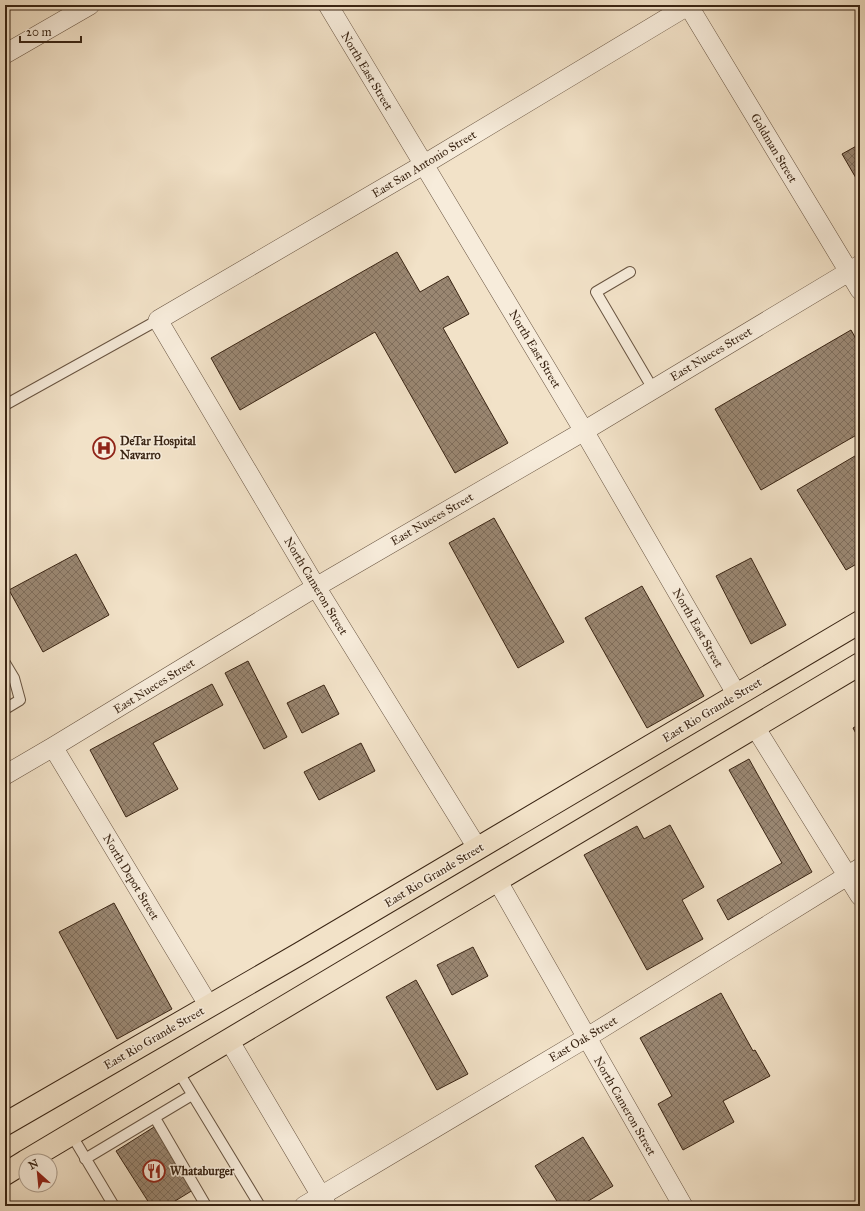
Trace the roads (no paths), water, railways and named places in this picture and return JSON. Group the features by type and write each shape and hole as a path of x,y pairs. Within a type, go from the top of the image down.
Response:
{"main road":[{"name":"East Rio Grande Street","path":"5,1124 478,849 860,622"},
{"path":"39,1153 860,664"},
{"path":"5,1174 18,1166"}],"street":[{"path":"5,54 90,5"},
{"name":"North East Street","path":"328,5 584,431 737,695"},
{"name":"East San Antonio Street","path":"158,320 423,165 688,5"},
{"name":"Goldman Street","path":"688,5 854,268 860,290"},
{"name":"East Nueces Street","path":"5,776 54,748 316,587 584,431 854,268"},
{"name":"North Cameron Street","path":"158,320 316,587 478,849"},
{"path":"755,726 854,871 860,896"},
{"name":"North Depot Street","path":"54,748 209,1006"},
{"name":"East Oak Street","path":"304,1206 324,1201 854,871"},
{"name":"North Cameron Street","path":"497,880 683,1206"},
{"path":"229,1040 324,1201"}],"lane":[{"path":"630,272 596,292 653,389"},
{"path":"5,405 158,320"},
{"path":"5,663 14,678 20,700 5,709"},
{"path":"178,1071 260,1206"},
{"path":"85,1159 192,1095"},
{"path":"155,1118 205,1204 204,1206"},
{"path":"71,1134 114,1206"}],"place":[{"name":"DeTar Hospital Navarro","path":"104,448"},
{"name":"Whataburger","path":"154,1171"}]}
